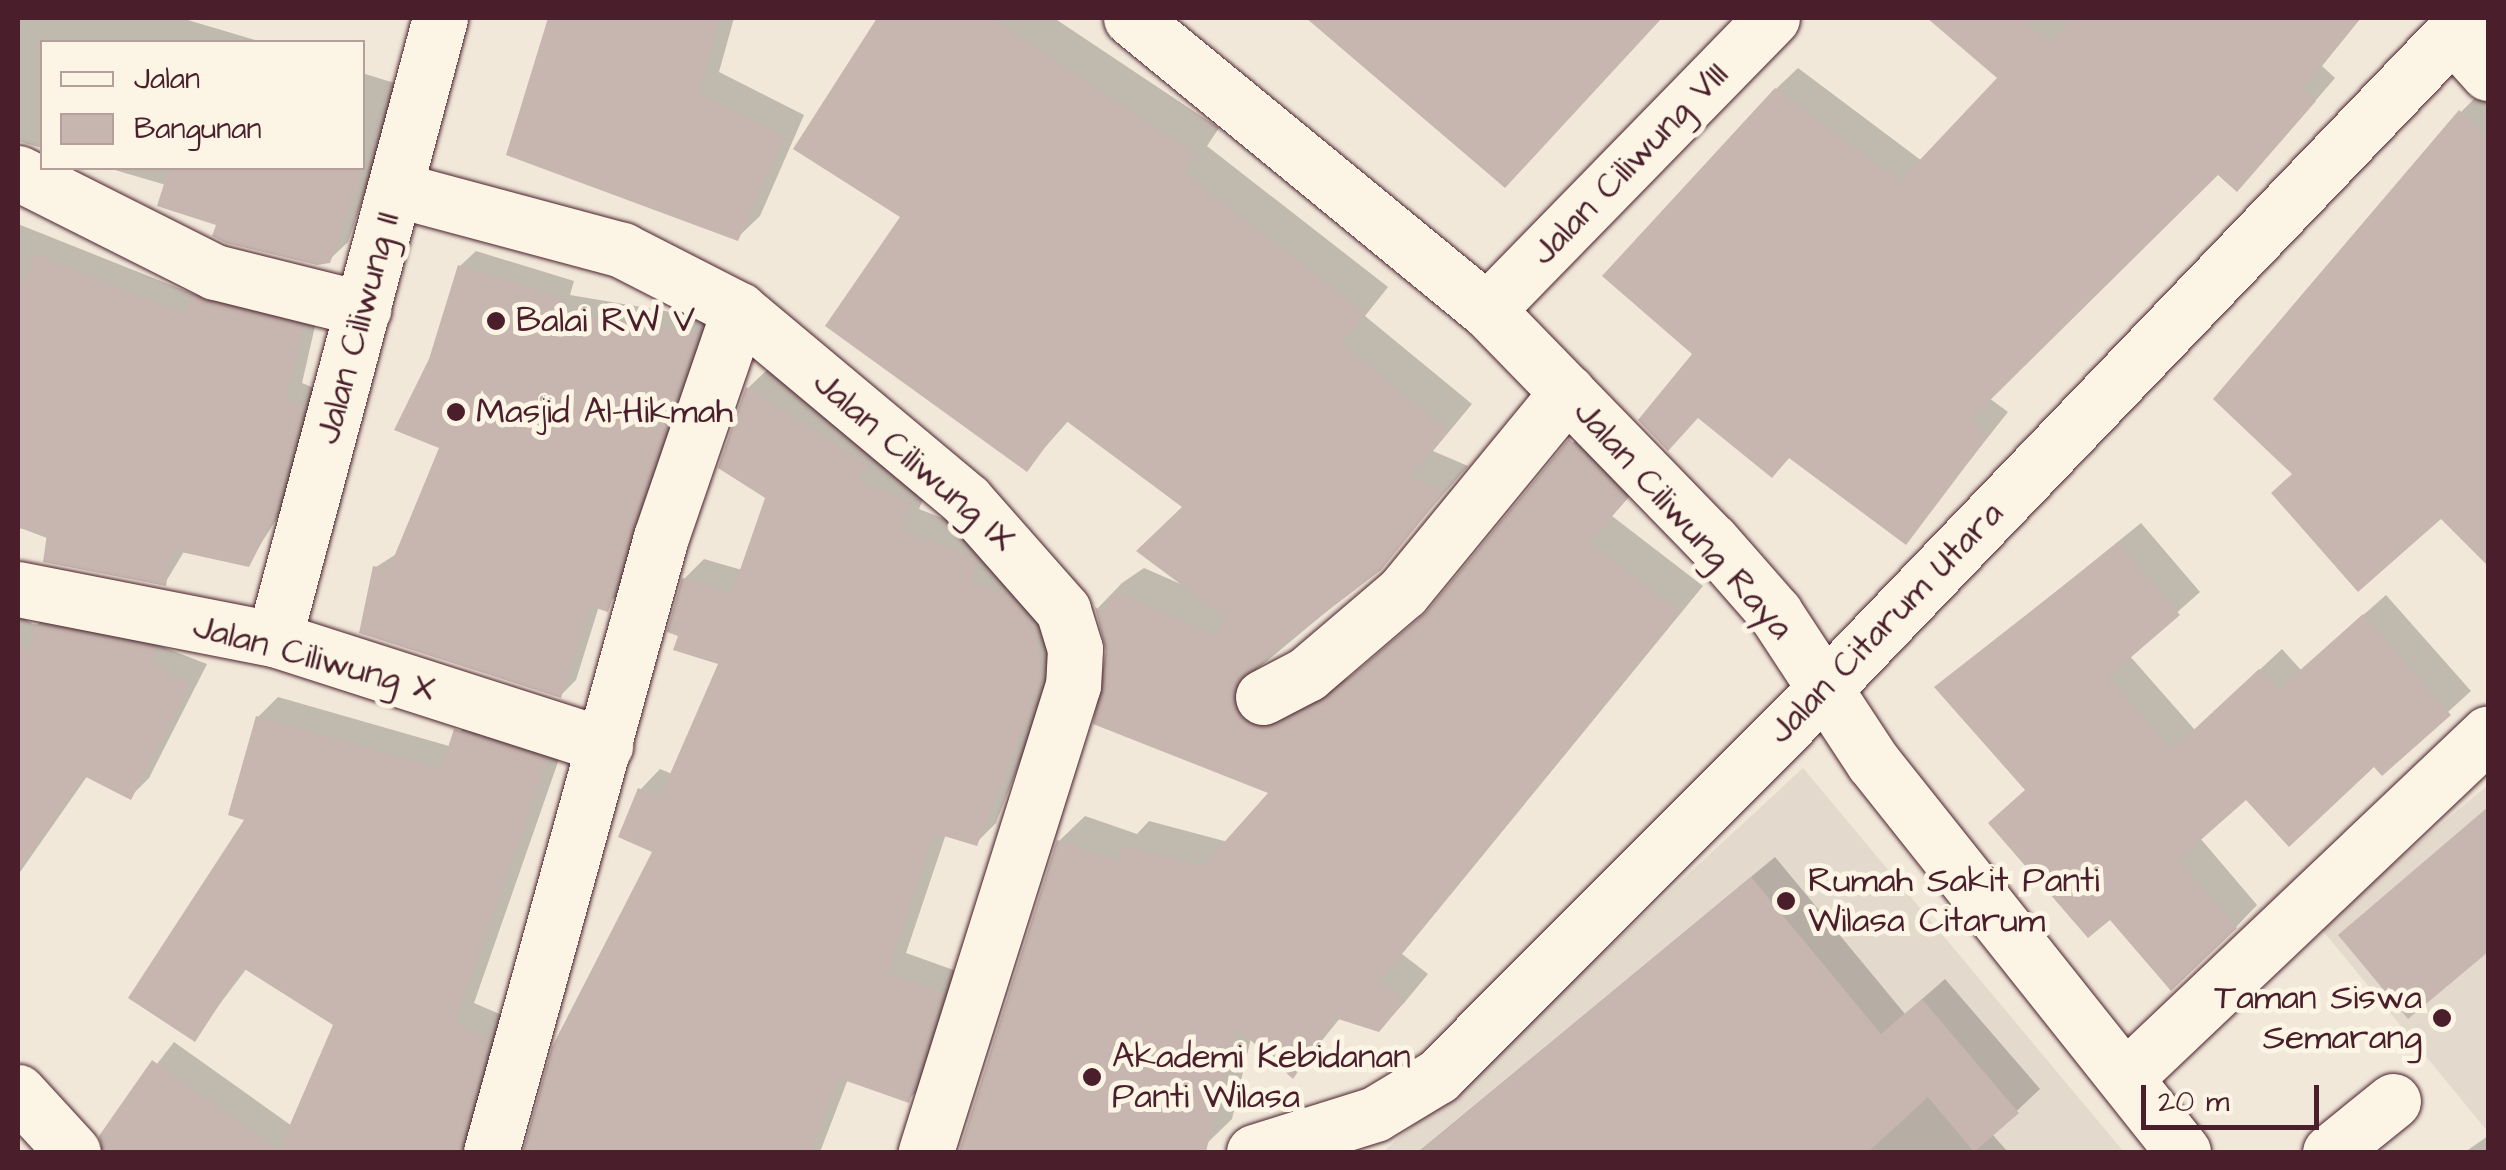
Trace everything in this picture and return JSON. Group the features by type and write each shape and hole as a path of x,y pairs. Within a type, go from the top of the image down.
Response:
{"street":[{"name":"Jalan Ciliwung II","path":"274,639 440,18"},
{"name":"Jalan Ciliwung Raya","path":"1131,18 1487,310 1712,541 1826,687 1873,762 2183,1152"},
{"name":"Jalan Ciliwung VIII","path":"1487,310 1772,18"},
{"path":"2459,25 2488,73"},
{"name":"Jalan Citarum Utara","path":"1254,1152 1375,1114 1438,1076 1826,687 2459,25"},
{"path":"18,173 215,272 363,309"},
{"name":"Jalan Ciliwung IX","path":"395,189 622,250 739,310 1014,546 1062,610 1075,649 1073,685 926,1152"},
{"path":"491,1152 662,537 739,310"},
{"path":"1264,698 1307,674 1404,592 1566,392"},
{"name":"Jalan Ciliwung X","path":"18,589 274,639 605,745"},
{"path":"2126,1077 2488,734"},
{"path":"18,1092 73,1152"},
{"path":"2330,1152 2393,1101"}],"shaded area":[{"name":"Rumah Sakit Panti Wilasa Citarum","path":"1803,768 2124,1152 1383,1152 1515,1034"},
{"name":"Taman Siswa Semarang","path":"2488,785 2488,1132 2319,926"}],"building":[{"path":"548,18 719,18 699,94 784,137 738,241 506,155"},
{"path":"877,18 992,18 1195,154 1183,172 1365,313 1342,343 1448,431 1410,477 1445,491 1381,570 1237,680 1232,697 1246,723 1277,725 1322,701 1423,616 1569,439 1627,499 1589,543 1680,612 1379,981 1405,1001 1379,1032 1335,1018 1293,1079 1236,1027 1206,1152 959,1152 1057,840 1118,861 1122,845 1203,866 1268,793 1093,724 1106,651 1095,607 1103,612 1116,592 1216,636 1226,618 1136,551 1182,507 1065,420 1027,472 825,326 900,217 793,149"},
{"path":"1306,18 1662,18 1505,188"},
{"path":"1927,18 2019,18 2050,44 2073,18 2360,18 2302,89 2316,101 2237,192 2218,175 1970,420 1989,435 1906,545 1789,458 1772,478 1698,418 1668,451 1638,420 1692,354 1602,276 1775,88 1900,181 1997,78"},
{"path":"2459,110 2488,137 2488,566 2441,519 2358,592 2271,493 2292,474 2213,399"},
{"path":"168,170 362,170 330,263 317,265 226,243 212,236 216,225 157,206"},
{"path":"35,254 185,314 192,295 303,326 286,400 304,407 274,518 249,567 172,550 166,586 43,562 47,534 18,528 18,296"},
{"path":"458,265 560,297 556,310 698,334 608,612 590,606 561,698 359,633 373,566 389,569 439,448 394,430 429,359"},
{"path":"746,387 867,464 858,480 911,503 900,529 977,559 972,582 1009,596 1035,626 1042,679 977,846 934,833 888,973 943,993 909,1103 838,1078 810,1152 523,1152 552,1047 652,852 618,837 638,788 660,797 718,664 673,650 678,636 667,632 682,578 732,593 765,498 718,468"},
{"path":"2118,543 2180,615 2108,677 2172,750 2259,669 2278,690 2363,614 2451,715 2382,776 2374,767 2289,847 2246,800 2178,860 2237,928 2171,991 2110,920 2088,938 1988,823 2025,790 1934,687"},
{"path":"34,624 155,648 152,664 190,684 131,800 84,776 18,872 18,645 30,652"},
{"path":"256,716 441,769 454,729 547,759 455,1023 490,1038 461,1152 103,1152 99,1136 152,1060 279,1150 333,1025 243,968 195,1042 128,998 244,820 228,815"},
{"path":"2488,807 2488,952 2408,1019 2338,935"},
{"path":"1751,877 1881,1034 1922,999 2019,1113 1974,1152 1928,1097 1868,1152 1419,1152"}],"place":[{"name":"Balai RW V","path":"496,321"},
{"name":"Masjid Al-Hikmah","path":"456,412"},
{"name":"Rumah Sakit Panti Wilasa Citarum","path":"1786,901"},
{"name":"Taman Siswa Semarang","path":"2442,1018"},
{"name":"Akademi Kebidanan Panti Wilasa","path":"1092,1077"}]}
